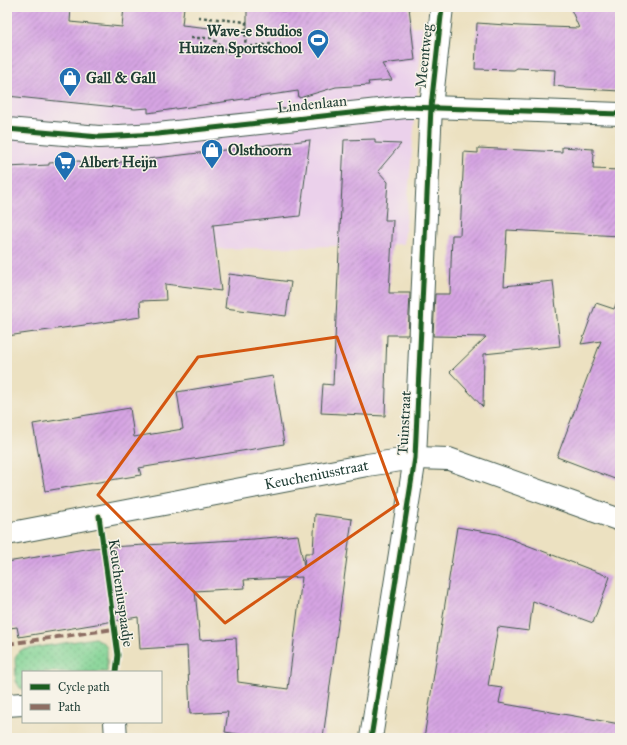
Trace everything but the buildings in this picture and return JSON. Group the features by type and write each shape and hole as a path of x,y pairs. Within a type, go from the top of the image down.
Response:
{"street":[{"name":"Meentweg","path":"431,107 442,7"},
{"name":"Lindenlaan","path":"7,129 100,137 158,134 406,106 620,114"},
{"name":"Tuinstraat","path":"371,738 415,458 431,107"},
{"name":"Keucheniusstraat","path":"7,534 367,465 415,458 449,459 620,520"},
{"path":"7,705 22,704"},
{"path":"115,723 116,738"}],"path":[{"path":"198,17 246,22 245,52"},
{"path":"191,38 212,38 228,52"},
{"path":"185,53 245,52 252,46 281,43"}],"highlighted area":[{"path":"337,337 398,504 225,623 98,495 198,357"}],"shaded area":[{"path":"423,26 404,244 7,255 7,39"}],"green space":[{"path":"95,638 105,644 107,649 107,671 22,671 22,689 16,681 15,658 21,650"}],"marked path":[{"path":"7,644 114,629"}],"cycle path":[{"path":"371,738 415,458 431,107 442,7"},
{"path":"7,129 99,137 158,134 406,107 620,114"},
{"name":"Keucheniuspaadje","path":"99,516 118,655 116,671"}],"place":[{"name":"Wave-e Studios Huizen Sportschool","path":"318,60"},
{"name":"Gall & Gall","path":"70,98"},
{"name":"Olsthoorn","path":"212,170"},
{"name":"Albert Heijn","path":"65,182"}]}
